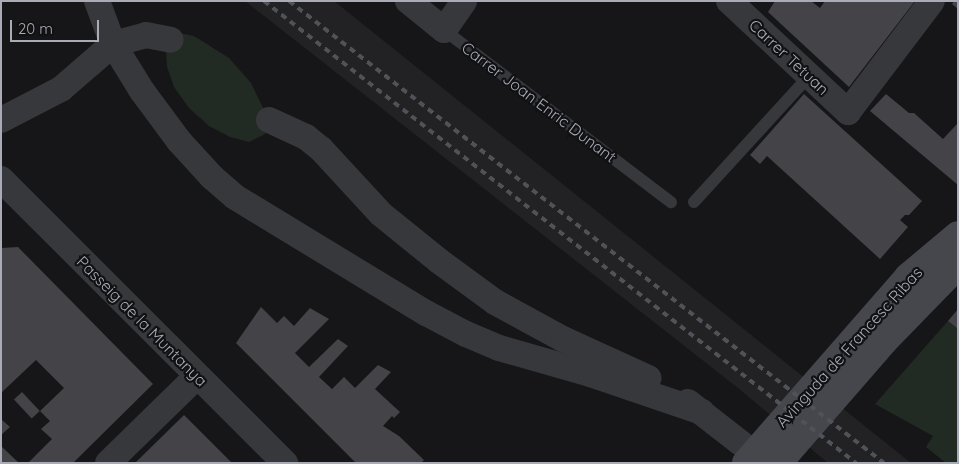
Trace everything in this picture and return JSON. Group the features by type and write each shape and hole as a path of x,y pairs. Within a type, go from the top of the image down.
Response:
{"street":[{"path":"97,1 113,44 142,91 179,140 212,177 235,197 426,313 466,334 499,348 590,374 702,412"},
{"name":"Carrer Joan Enric Dunant","path":"408,1 444,30"},
{"path":"444,30 464,1"},
{"name":"Carrer Tetuan","path":"739,5 809,76 855,117 932,1"},
{"path":"1,120 61,89 113,44 146,35 171,40"},
{"path":"269,120 306,138 321,150 380,214 495,302 563,339 671,390 761,455"},
{"name":"Passeig de la Muntanya","path":"1,179 14,205 197,376 285,463"},
{"name":"Avinguda de Francesc Ribas","path":"841,372 908,277 958,235"},
{"name":"Avinguda de Francesc Ribas","path":"761,455 841,372 958,265"},
{"path":"108,463 197,376"}],"lane":[{"name":"Carrer Joan Enric Dunant","path":"444,30 671,202"},
{"path":"694,202 809,76"}],"shaded area":[{"path":"245,1 334,1 911,463 828,463 738,388"},
{"path":"175,32 194,36 229,58 251,83 269,120 265,134 249,142 230,137 209,126 189,108 174,87 167,67 166,50"},
{"path":"948,321 958,329 958,463 946,463 926,447 933,436 875,404"}],"building":[{"path":"775,1 811,1 820,8 825,1 915,1 849,87 768,12"},
{"path":"954,1 958,1 958,9 952,4"},
{"path":"804,94 922,201 909,215 905,215 900,220 908,227 880,259 767,156 760,164 750,155"},
{"path":"886,94 909,113 914,113 943,139 958,123 958,185 870,111"},
{"path":"18,247 153,384 73,463 28,463 52,439 41,429 50,421 40,411 64,388 36,360 1,393 1,248"},
{"path":"261,307 277,323 284,316 294,326 310,308 329,319 295,353 309,367 338,339 348,346 319,377 332,389 344,377 355,388 378,365 391,372 375,389 400,412 394,418 392,416 383,426 399,436 424,460 421,463 356,463 236,343"},
{"path":"958,309 958,329 948,321"},
{"path":"22,392 40,411 32,419 14,400"},
{"path":"184,415 232,463 135,463"},
{"path":"1,419 10,427 1,435"},
{"path":"1,446 19,463 1,463"}],"railway":[{"path":"264,1 856,463"},
{"path":"289,1 884,463"}]}
